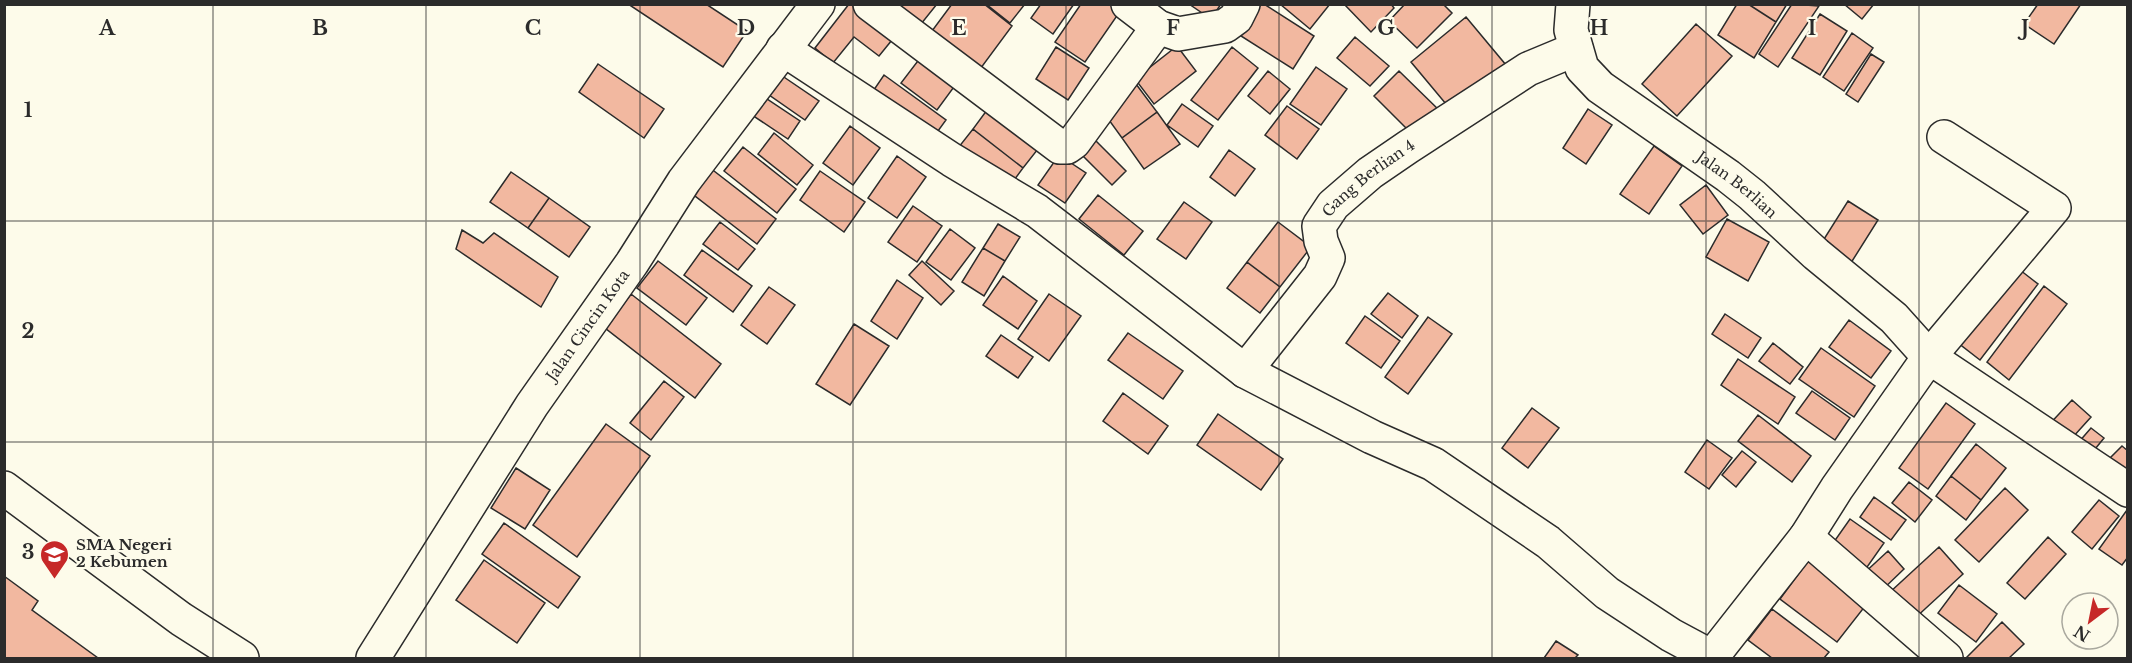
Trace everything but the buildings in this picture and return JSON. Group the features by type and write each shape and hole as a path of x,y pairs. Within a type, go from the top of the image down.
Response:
{"street":[{"name":"Jalan Cincin Kota","path":"373,658 532,405 632,263 684,181 818,4"},
{"path":"870,4 1060,147 1067,147 1074,142 1158,27"},
{"path":"1128,4 1158,27 1178,34 1225,26 1236,18 1243,4"},
{"name":"Jalan Berlian","path":"1573,4 1571,30 1582,68 1600,87 1752,195 1816,254 1894,318 1929,357 2127,490"},
{"path":"783,49 952,160 1037,211 1245,371 1362,432 1433,464 1548,542 1607,593 1671,635 1712,658 1806,537 1843,478 1929,357 2054,208 1944,137"},
{"name":"Gang Berlian 4","path":"1245,371 1320,276 1328,258 1321,241 1319,226 1332,205 1370,173 1472,104 1528,69 1576,49"},
{"path":"4,488 181,619 242,658"},
{"path":"1806,537 1946,658"}],"place":[{"name":"SMA Negeri 2 Kebumen","path":"55,580"}]}
